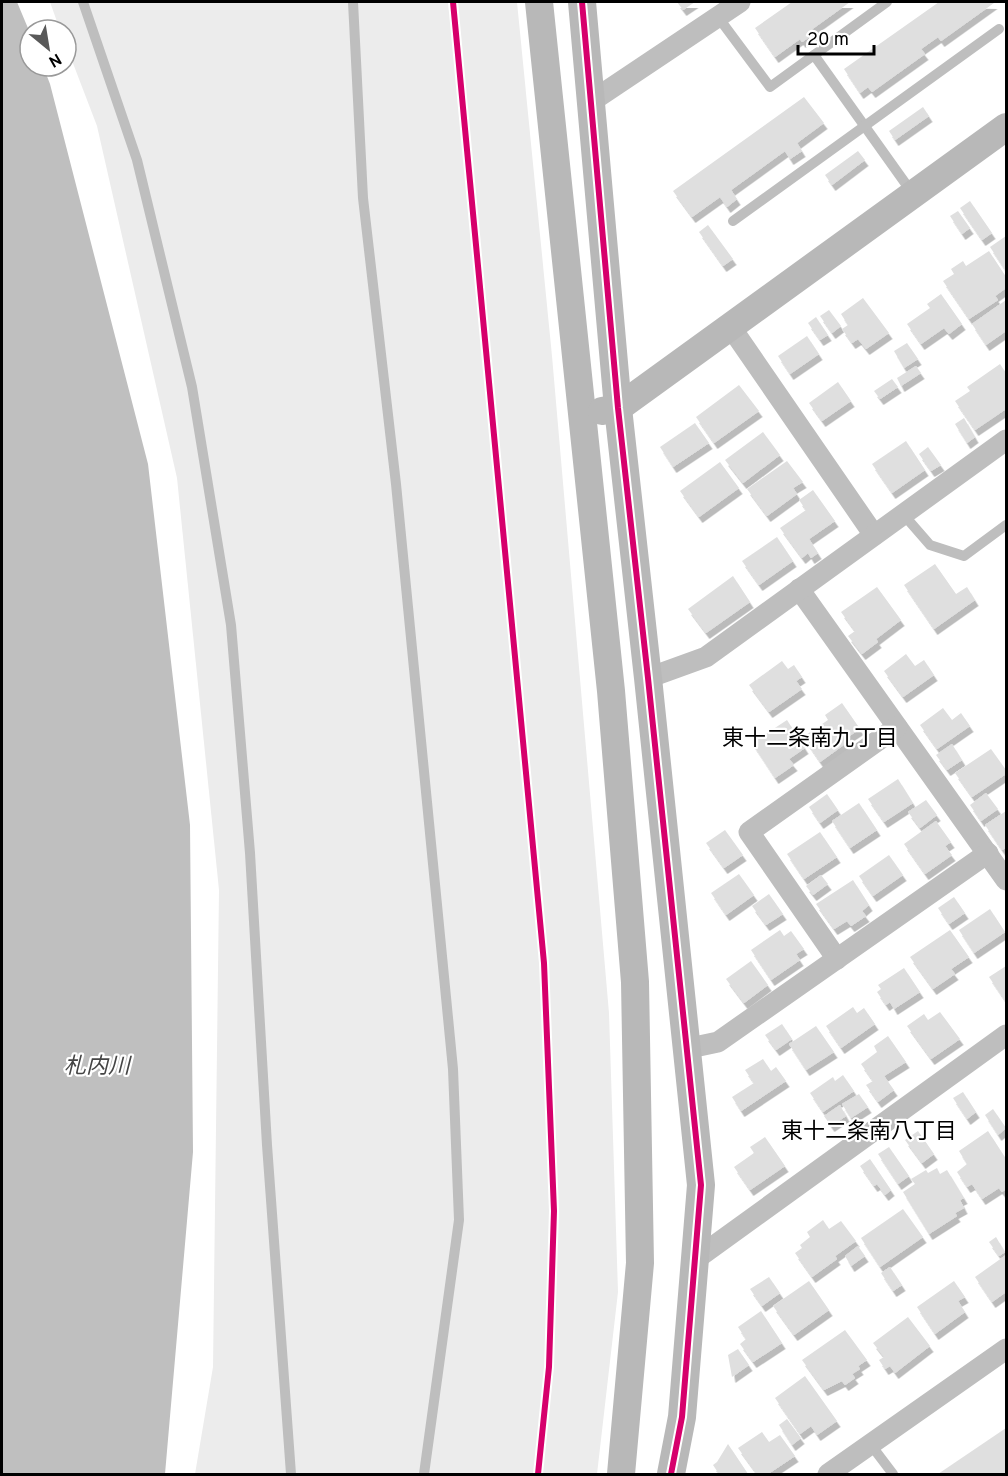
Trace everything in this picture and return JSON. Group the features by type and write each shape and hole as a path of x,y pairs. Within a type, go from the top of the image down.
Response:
{"street":[{"path":"539,2 611,691 635,982 640,1263 621,1474"},
{"path":"582,2 618,408 701,1185 682,1417 672,1474"},
{"path":"592,101 740,2"},
{"path":"581,416 618,408 1006,127"},
{"path":"730,326 874,535"},
{"path":"648,678 706,657 1006,440"},
{"path":"799,589 1006,880"},
{"path":"837,959 749,832 897,727"},
{"path":"685,1049 718,1042 988,853"},
{"path":"696,1259 1006,1035"},
{"path":"828,1474 1006,1349"}],"lane":[{"path":"83,2 137,160 189,375 231,625 250,853 291,1474"},
{"path":"353,2 363,198 396,484 453,1081 459,1220 424,1474"},
{"path":"718,17 770,87 887,2"},
{"path":"733,221 999,29"},
{"path":"814,55 913,194"},
{"path":"903,514 930,545 964,556 1006,525"},
{"path":"872,1444 893,1474"}],"shaded area":[{"path":"50,2 517,2 552,356 609,1013 618,1292 597,1474 195,1474 213,1367 219,890 177,478 97,126 78,76 78,18 56,18"}],"water":[{"name":"札内川","path":"2,2 17,2 24,18 18,18 18,78 48,78 50,84 148,464 190,825 193,1152 165,1474 2,1474"}],"building":[{"path":"677,2 695,2 683,10"},
{"path":"792,2 850,2 811,30 814,34 802,42 800,39 775,57 755,28"},
{"path":"939,2 994,3 941,41 938,37 921,49 925,54 872,92 868,87 860,93 844,69"},
{"path":"804,97 824,123 797,143 802,151 790,159 785,151 731,190 737,199 727,207 720,197 692,217 673,191"},
{"path":"923,107 929,116 895,140 889,131"},
{"path":"858,151 865,160 832,185 825,175"},
{"path":"970,201 992,233 982,240 960,208"},
{"path":"958,211 970,228 962,234 950,216"},
{"path":"708,225 733,259 723,266 699,232"},
{"path":"1006,236 1006,271 990,247"},
{"path":"989,251 1006,277 1006,288 995,296 998,300 969,319 943,281 954,274 951,269 963,261 966,266"},
{"path":"941,294 962,324 949,334 944,328 921,344 907,324 930,308 927,304"},
{"path":"863,298 889,333 866,349 858,339 852,343 842,329 848,325 841,314"},
{"path":"1006,300 1006,331 986,345 972,324"},
{"path":"829,310 841,326 832,333 820,316"},
{"path":"816,317 828,335 820,340 808,323"},
{"path":"807,336 819,354 790,374 778,356"},
{"path":"907,343 918,359 904,368 894,351"},
{"path":"1000,364 1006,373 1006,409 975,430 955,401 970,391 967,387"},
{"path":"916,366 921,373 901,386 897,378"},
{"path":"892,379 898,387 880,399 874,391"},
{"path":"838,382 851,401 822,421 809,403"},
{"path":"739,385 759,411 714,443 696,417"},
{"path":"964,418 975,437 967,443 955,424"},
{"path":"695,423 709,443 673,467 660,447"},
{"path":"763,432 780,455 743,483 725,460"},
{"path":"906,441 925,470 892,493 872,464"},
{"path":"928,447 941,465 931,471 919,454"},
{"path":"787,461 803,482 793,488 797,494 767,516 747,489"},
{"path":"720,462 739,488 699,517 680,491"},
{"path":"813,490 835,521 809,539 818,553 811,558 808,553 802,558 780,528 806,510 799,500"},
{"path":"777,537 793,561 759,585 742,561"},
{"path":"935,564 956,594 967,587 975,600 934,629 904,585"},
{"path":"733,576 750,602 706,633 688,609"},
{"path":"877,587 901,620 876,639 878,642 862,654 848,636 855,631 841,612"},
{"path":"906,654 915,666 924,660 934,675 903,697 884,671"},
{"path":"782,661 788,669 794,665 802,677 796,681 802,689 769,712 749,685"},
{"path":"842,703 860,729 843,740 845,744 820,762 803,737 828,720 825,715"},
{"path":"943,708 952,720 961,713 970,726 937,749 920,725"},
{"path":"787,720 805,748 789,759 794,765 775,778 752,743"},
{"path":"952,744 962,760 947,770 936,755"},
{"path":"991,749 1006,770 1006,774 972,797 955,773"},
{"path":"898,779 913,803 884,822 868,799"},
{"path":"986,793 998,809 981,821 970,805"},
{"path":"827,794 838,810 820,823 809,807"},
{"path":"926,800 937,815 920,828 908,812"},
{"path":"859,803 877,830 850,848 832,821"},
{"path":"1006,811 1006,848 1002,850 985,825"},
{"path":"936,821 951,842 945,846 952,855 925,874 904,844"},
{"path":"725,830 743,855 724,868 706,843"},
{"path":"820,832 837,857 804,879 787,854"},
{"path":"889,855 903,875 873,896 859,876"},
{"path":"739,874 754,895 726,915 711,893"},
{"path":"821,875 828,884 813,895 806,886"},
{"path":"853,880 869,905 862,911 866,916 851,926 847,921 834,929 816,904"},
{"path":"769,894 783,914 766,925 752,906"},
{"path":"954,897 965,913 949,924 938,908"},
{"path":"990,909 1005,932 974,953 959,930"},
{"path":"780,930 784,936 791,931 804,949 796,954 800,960 771,980 751,950"},
{"path":"950,930 969,957 951,969 955,974 933,989 910,957"},
{"path":"751,961 768,985 744,1003 726,979"},
{"path":"1006,966 1006,1002 989,977"},
{"path":"904,968 920,992 894,1009 890,1002 886,1005 877,992 881,989 878,985"},
{"path":"853,1007 857,1013 864,1008 875,1024 841,1048 826,1026"},
{"path":"940,1012 960,1039 931,1059 907,1026 924,1014 928,1020"},
{"path":"782,1024 792,1039 776,1050 765,1035"},
{"path":"816,1026 834,1052 806,1070 789,1044"},
{"path":"888,1036 906,1062 884,1076 894,1090 878,1102 866,1085 873,1081 861,1064 877,1052 874,1046"},
{"path":"763,1059 771,1071 776,1067 786,1081 741,1111 732,1097 754,1083 745,1070"},
{"path":"843,1075 854,1091 823,1112 810,1093 833,1077 835,1081"},
{"path":"963,1092 976,1112 967,1119 953,1098"},
{"path":"859,1094 868,1107 851,1118 842,1104"},
{"path":"840,1105 846,1116 831,1126 824,1116"},
{"path":"993,1109 1006,1128 998,1135 985,1115"},
{"path":"918,1131 934,1154 922,1163 905,1140"},
{"path":"988,1131 1006,1159 1006,1189 1002,1192 999,1188 982,1199 972,1184 967,1187 957,1172 967,1164 959,1151"},
{"path":"765,1137 785,1166 750,1190 734,1167 754,1153 750,1147"},
{"path":"889,1147 909,1176 898,1184 878,1154"},
{"path":"870,1159 891,1190 885,1195 877,1184 874,1186 860,1166"},
{"path":"937,1168 940,1174 947,1170 964,1198 960,1200 964,1208 955,1213 957,1216 929,1234 903,1192 915,1184 911,1179 926,1170 928,1173"},
{"path":"903,1209 923,1237 880,1267 861,1238"},
{"path":"823,1220 829,1229 841,1221 856,1241 835,1256 837,1259 812,1277 795,1253 802,1248 800,1245 810,1237 807,1232"},
{"path":"996,1237 1005,1252 999,1256 989,1242"},
{"path":"858,1246 865,1256 851,1266 845,1256"},
{"path":"1006,1255 1006,1292 992,1302 975,1277"},
{"path":"890,1267 902,1285 893,1291 881,1273"},
{"path":"769,1277 780,1293 762,1306 750,1289"},
{"path":"809,1281 829,1310 794,1335 773,1306"},
{"path":"954,1281 965,1297 958,1301 965,1312 935,1334 917,1307"},
{"path":"761,1311 782,1343 753,1362 740,1344 746,1339 738,1327"},
{"path":"908,1317 930,1346 895,1373 890,1366 885,1369 879,1360 884,1357 873,1343"},
{"path":"845,1330 867,1360 858,1366 860,1369 852,1374 855,1378 845,1385 842,1381 824,1390 802,1360"},
{"path":"738,1349 749,1365 732,1377 728,1355"},
{"path":"805,1376 837,1421 817,1435 811,1426 800,1434 775,1398"},
{"path":"787,1419 801,1438 792,1445 779,1425"},
{"path":"1006,1428 1006,1474 938,1474"},
{"path":"762,1432 769,1442 780,1435 795,1456 768,1474 757,1474 738,1448"},
{"path":"728,1444 748,1474 719,1474 713,1465"}],"cycle path":[{"path":"453,2 544,963 554,1211 549,1367 538,1474"},
{"path":"582,2 618,408 701,1185 682,1417 671,1474"}],"district":[{"name":"東十二条南九丁目","path":"810,739"},
{"name":"東十二条南八丁目","path":"869,1132"}]}
